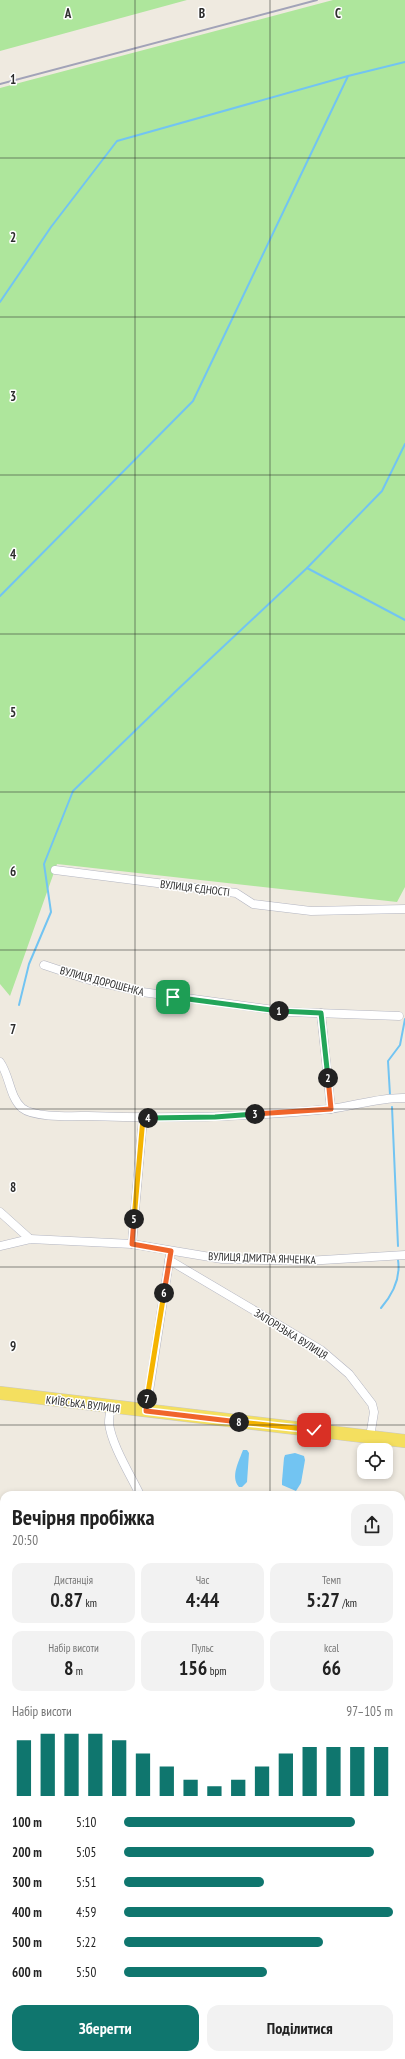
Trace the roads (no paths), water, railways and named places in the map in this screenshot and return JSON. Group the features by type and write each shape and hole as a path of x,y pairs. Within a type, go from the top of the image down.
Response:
{"main road":[{"name":"КИЇВСЬКА ВУЛИЦЯ","path":"0,1393 405,1441"}],"street":[{"name":"ВУЛИЦЯ ЄДНОСТІ","path":"55,870 236,893 253,904 311,911 405,909"},
{"name":"ВУЛИЦЯ ДОРОШЕНКА","path":"44,965 86,979 142,992 289,1012 399,1016"},
{"path":"321,1013 331,1109"},
{"path":"0,1062 6,1071 14,1098 23,1109 43,1115 143,1118 215,1117 331,1109 405,1098"},
{"path":"132,1244 143,1118"},
{"path":"0,1212 30,1239"},
{"name":"ВУЛИЦЯ ДМИТРА ЯНЧЕНКА","path":"0,1246 30,1239 132,1244 222,1259 306,1261 405,1255"},
{"path":"146,1411 171,1251"},
{"name":"ЗАПОРІЗЬКА ВУЛИЦЯ","path":"169,1260 321,1350 349,1374 372,1404 374,1412 370,1437"},
{"path":"111,1407 109,1422 114,1438 119,1453 138,1491"}],"water":[{"path":"243,1450 247,1450 249,1453 247,1482 242,1487 239,1487 236,1483 235,1474"},
{"path":"295,1453 304,1456 305,1460 301,1483 296,1491 282,1485 285,1455"}],"waterway":[{"path":"0,302 51,227 117,141 348,76 405,62"},
{"path":"0,596 193,401 348,76"},
{"path":"19,1005 29,964 51,912 44,864 73,791 176,691 307,568 382,491 405,444"},
{"path":"307,568 405,620"},
{"path":"390,1095 388,1061 400,1045 405,1019"},
{"path":"392,1107 398,1246"},
{"path":"381,1308 395,1286 399,1267 398,1260"}],"railway":[{"path":"0,84 317,0"}]}
